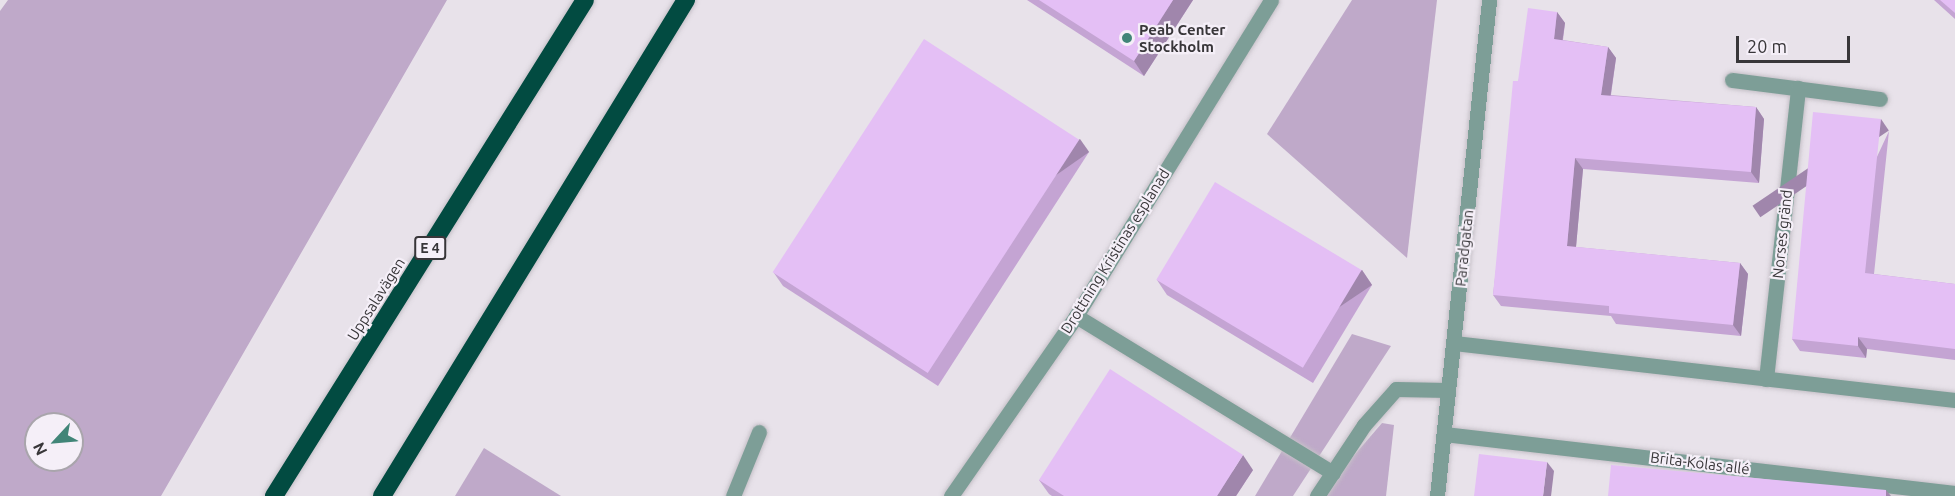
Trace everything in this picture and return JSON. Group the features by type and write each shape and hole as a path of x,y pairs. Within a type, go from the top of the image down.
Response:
{"highway":[{"name":"Uppsalavägen","path":"274,496 585,0"},
{"path":"382,496 686,0"}],"street":[{"name":"Drottning Kristinas esplanad","path":"951,496 1076,316 1271,0"},
{"name":"Paradgatan","path":"1437,496 1488,0"},
{"path":"1732,80 1880,99"},
{"name":"Norses gränd","path":"1766,379 1798,88"},
{"path":"1076,316 1333,473"},
{"path":"1454,343 1955,400"},
{"path":"1317,496 1364,425 1396,389 1448,390"},
{"path":"733,496 759,432"},
{"name":"Brita-Kolas allé","path":"1444,434 1955,493"}],"shaded area":[{"path":"8,0 447,0 161,496 0,496 0,11"},
{"path":"1352,0 1437,0 1407,258 1267,134"},
{"path":"1352,334 1391,346 1293,496 1255,496"},
{"path":"1382,423 1394,425 1386,496 1319,496"},
{"path":"484,448 561,496 455,496"}],"building":[{"name":"Peab Center Stockholm","path":"1039,0 1173,0 1134,61"},
{"path":"1940,0 1955,0 1955,13"},
{"path":"1528,8 1557,12 1554,39 1608,47 1601,95 1756,107 1751,172 1575,158 1567,246 1740,263 1733,325 1609,313 1609,306 1493,295 1513,81 1518,81"},
{"path":"924,39 1079,140 928,373 773,272"},
{"path":"1813,112 1881,119 1865,273 1955,284 1955,349 1858,337 1858,346 1792,339"},
{"path":"1215,182 1362,270 1303,368 1156,280"},
{"path":"1110,369 1243,455 1217,496 1064,496 1039,480"},
{"path":"1479,454 1547,462 1543,496 1474,496"},
{"path":"1611,465 1886,490 1886,496 1608,496"}],"place":[{"name":"Peab Center Stockholm","path":"1127,38"}]}
